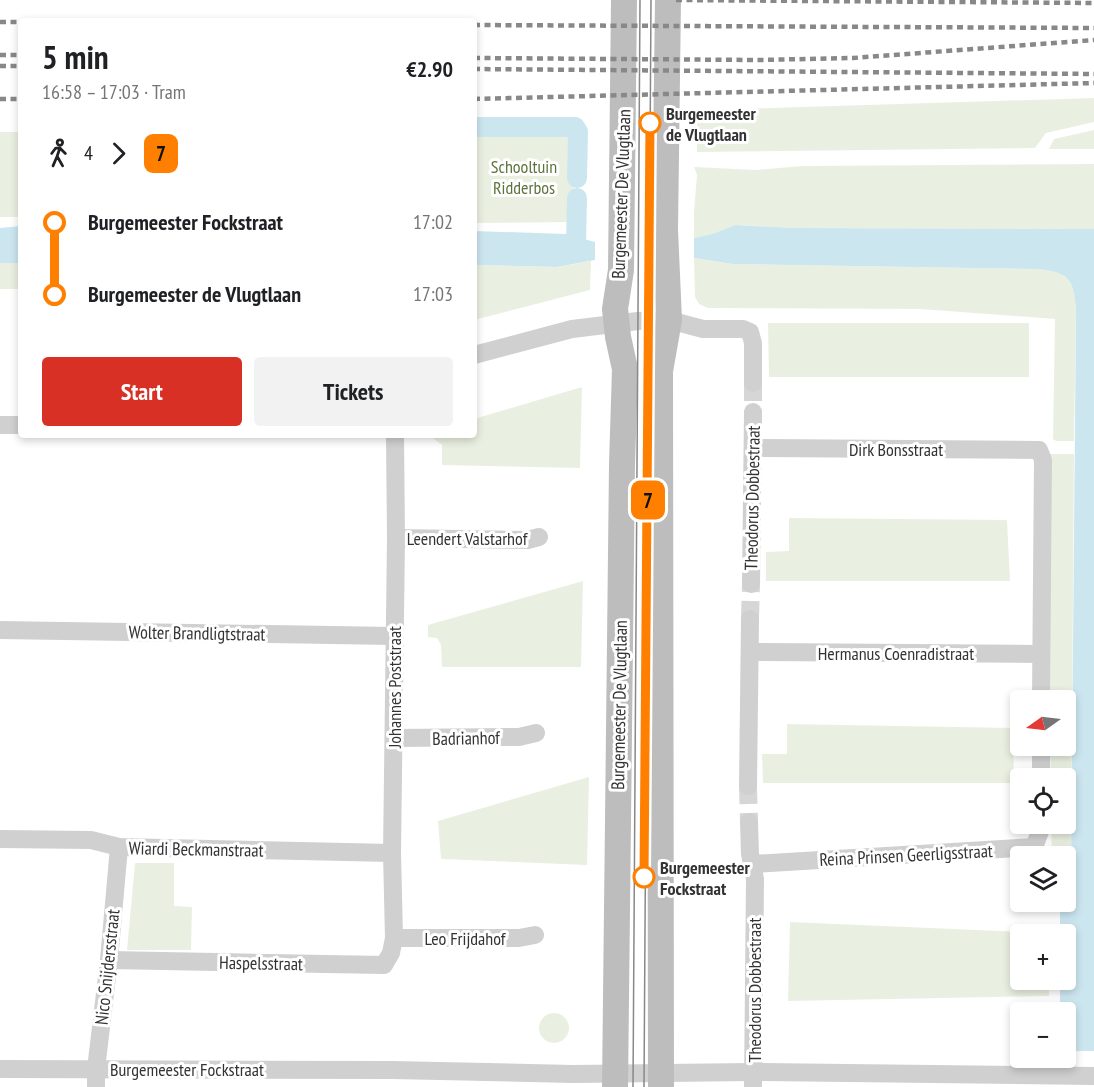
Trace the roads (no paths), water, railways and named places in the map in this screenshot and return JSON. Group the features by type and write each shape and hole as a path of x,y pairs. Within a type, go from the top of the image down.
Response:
{"main road":[{"name":"Burgemeester De Vlugtlaan","path":"615,1080 625,369 616,323 622,230 624,0"},
{"path":"661,1080 660,371 669,320 665,230 668,0"}],"street":[{"path":"477,354 572,329 616,323 669,320 703,329 743,329 750,332 753,343 753,382"},
{"name":"Theodorus Dobbestraat","path":"752,584 753,412"},
{"path":"0,425 18,425"},
{"name":"Johannes Poststraat","path":"394,938 392,853 395,438"},
{"name":"Dirk Bonsstraat","path":"754,448 1039,450 1043,460 1041,654"},
{"name":"Leendert Valstarhof","path":"396,538 528,540 539,537"},
{"path":"748,786 750,619"},
{"name":"Wolter Brandligtstraat","path":"0,630 394,636"},
{"name":"Hermanus Coenradistraat","path":"750,652 1041,654"},
{"path":"1041,654 1041,690"},
{"name":"Badrianhof","path":"394,738 519,737 536,733"},
{"name":"Theodorus Dobbestraat","path":"749,822 750,854 755,879 754,1080"},
{"name":"Reina Prinsen Geerligsstraat","path":"753,864 1034,847 1039,834"},
{"name":"Wiardi Beckmanstraat","path":"0,839 91,840 119,847 392,853"},
{"name":"Nico Snijdersstraat","path":"96,1078 119,847"},
{"name":"Leo Frijdahof","path":"394,938 519,938 535,935"},
{"name":"Haspelsstraat","path":"109,960 384,965 391,953 394,938"},
{"name":"Burgemeester Fockstraat","path":"0,1069 96,1078 380,1070 615,1080 1089,1076"}],"water":[{"path":"736,225 797,228 1094,229 1094,1052 1082,1054 1076,1051 1076,1002 1060,1002 1060,990 1076,990 1076,924 1060,924 1060,912 1076,912 1076,846 1071,846 1071,834 1076,834 1076,768 1072,768 1072,756 1076,756 1076,690 1073,690 1076,311 1071,284 1067,278 1055,272 1035,269 733,264 694,258 595,260 557,267 477,265 477,231 566,234 595,242 694,238"},
{"path":"18,226 18,263 0,263 0,228"}],"waterway":[{"path":"477,127 575,127 578,132 577,178"},
{"path":"576,244 577,198"}],"tunnel":[{"path":"753,383 753,412"},
{"path":"750,619 751,584"},
{"path":"748,786 749,822"}],"tram line":[{"path":"633,1087 640,0"},
{"path":"644,1087 651,0"},
{"name":"7","path":"644,877 650,123"}],"railway":[{"path":"676,0 1094,3"},
{"path":"0,22 18,22"},
{"path":"477,25 1094,28"},
{"path":"477,58 758,60 853,58 1094,40"},
{"path":"0,55 18,55"},
{"path":"0,66 18,66"},
{"path":"477,69 1094,74"},
{"path":"477,99 1094,83"},
{"path":"0,99 18,99"}],"place":[{"name":"Burgemeester de Vlugtlaan","path":"650,123"},
{"name":"Burgemeester Fockstraat","path":"644,877"}],"park label":[{"name":"Schooltuin Ridderbos","path":"524,176"}]}
